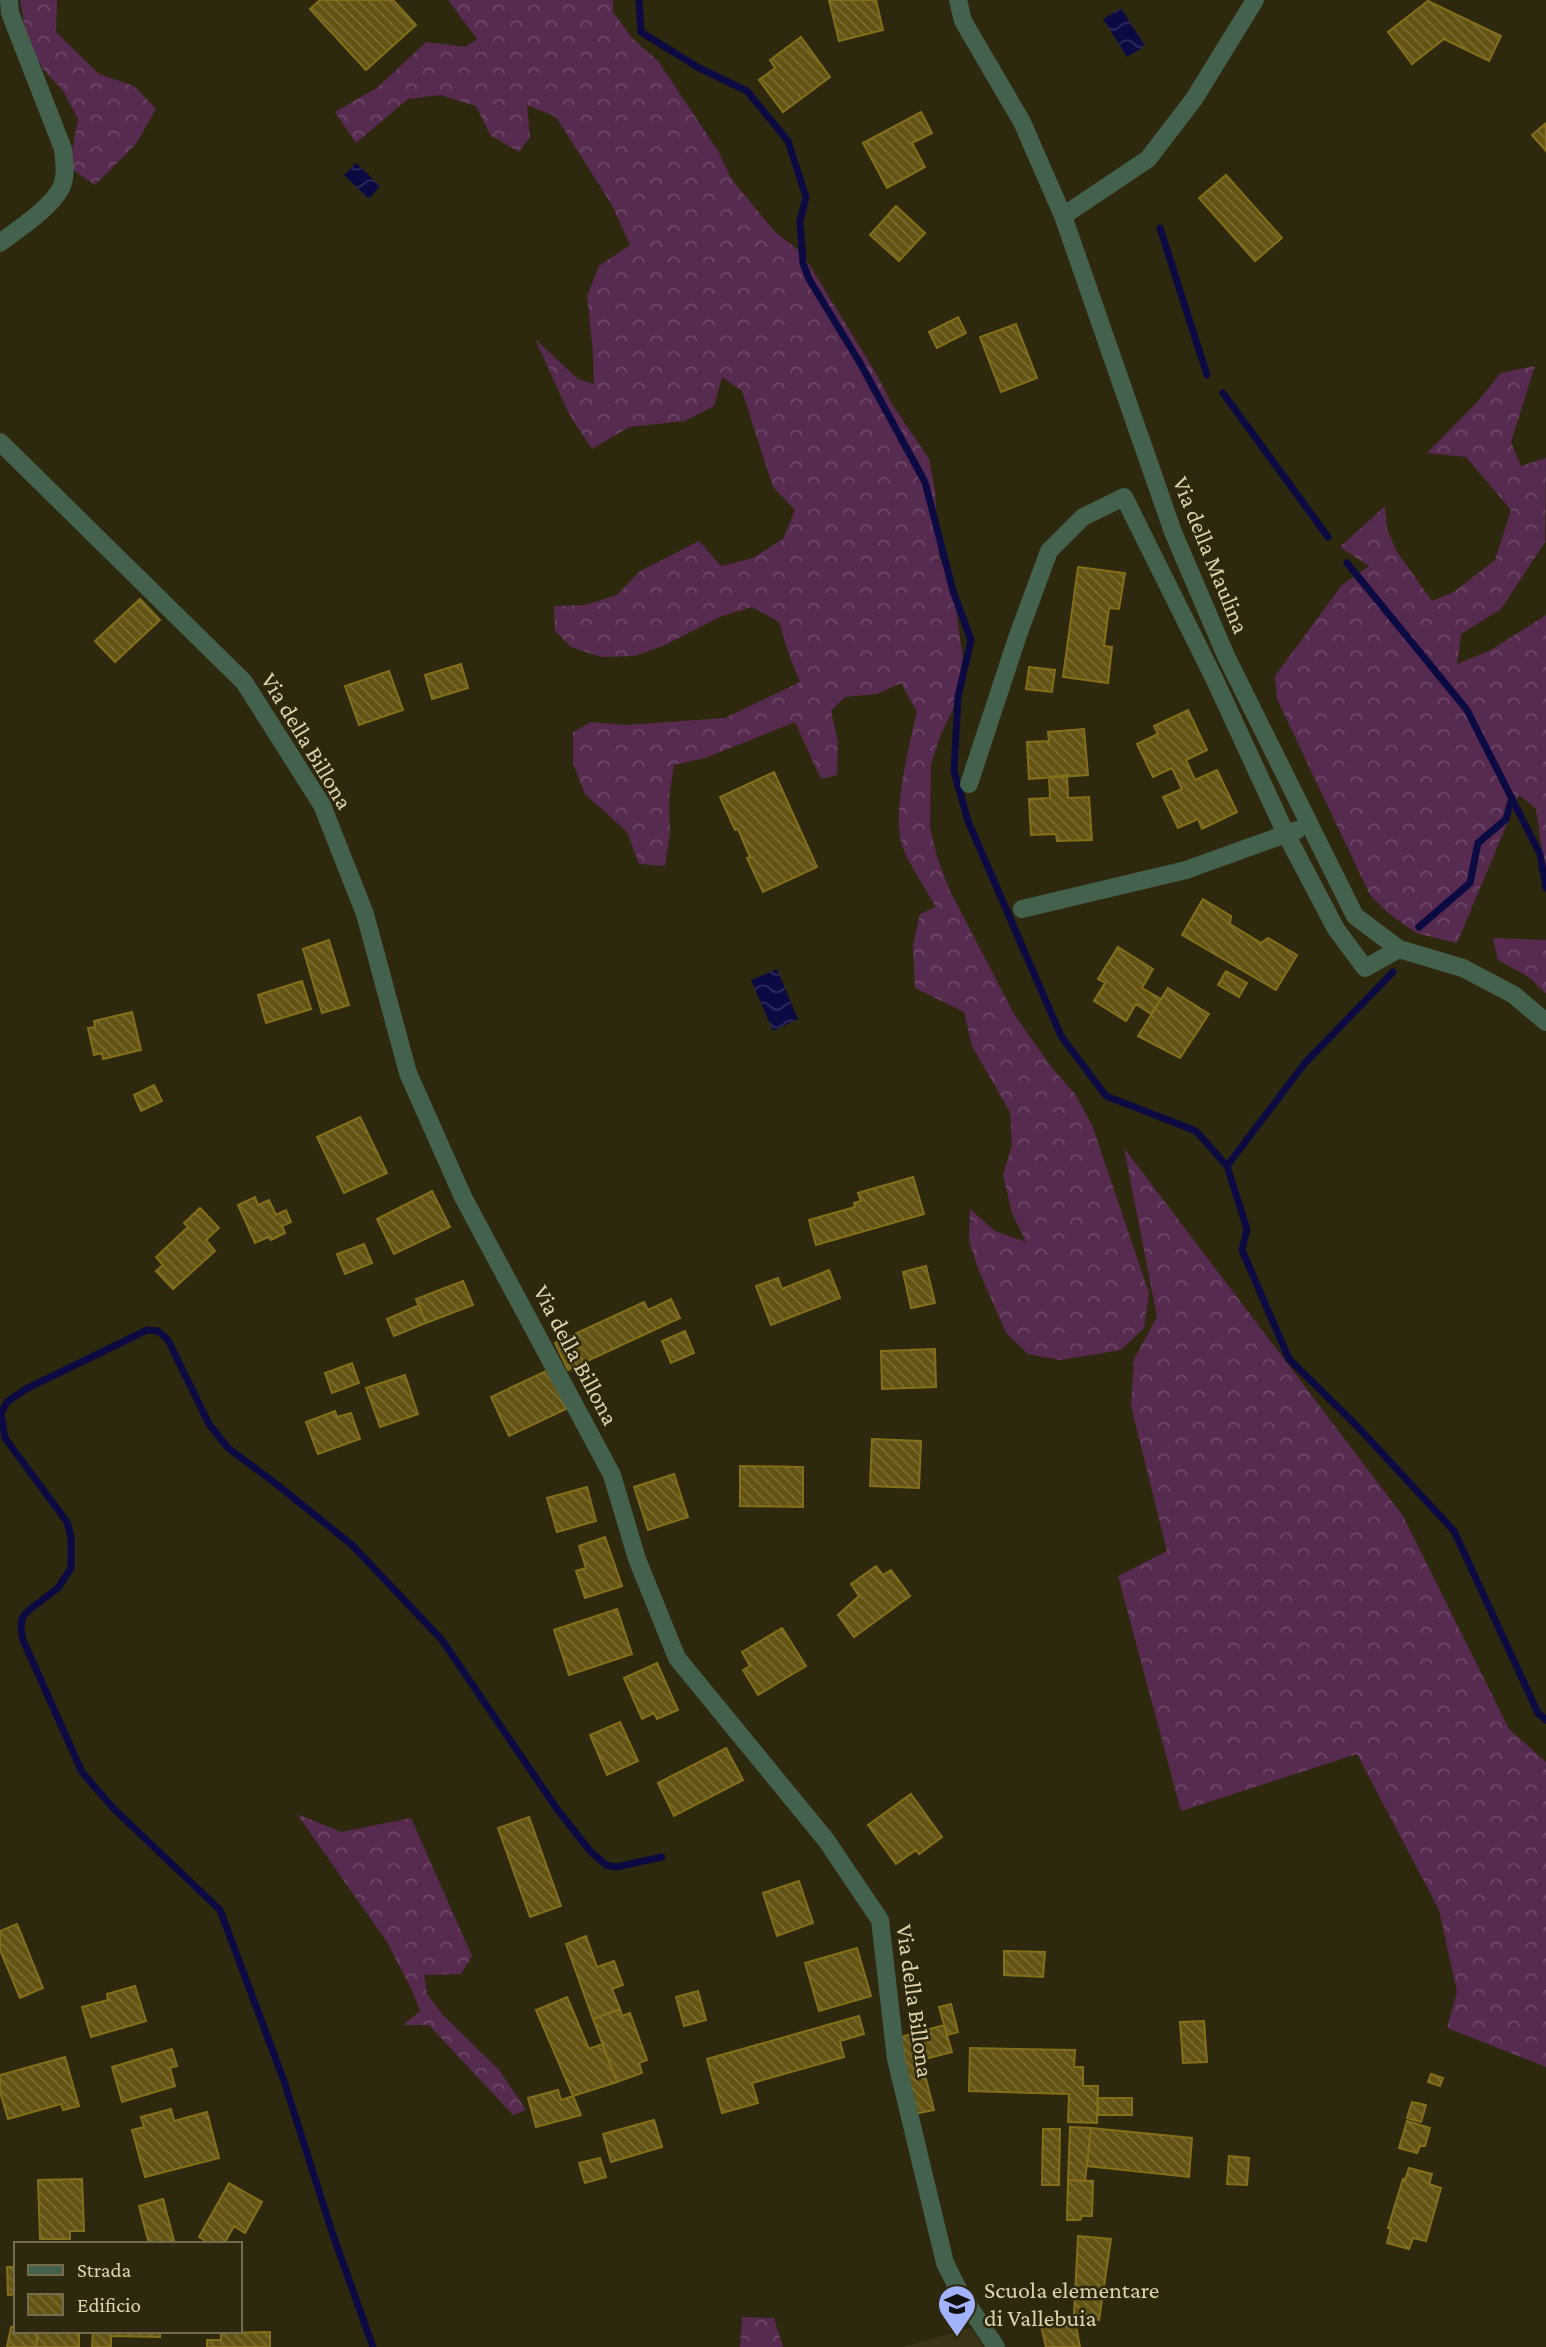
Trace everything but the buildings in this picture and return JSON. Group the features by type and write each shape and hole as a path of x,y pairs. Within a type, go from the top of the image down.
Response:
{"street":[{"path":"0,243 45,207 62,187 65,171 63,149 10,13 9,0"},
{"name":"Via della Maulina","path":"958,0 963,21 1022,122 1063,216 1173,532 1226,656 1355,916 1399,949 1463,968 1514,995 1546,1022"},
{"path":"1063,216 1148,159 1194,99 1255,0"},
{"name":"Via della Billona","path":"0,442 244,682 322,805 365,914 408,1073 463,1197 612,1475 637,1559 677,1658 826,1840 880,1920 896,2059 945,2263 960,2293 996,2347"},
{"path":"969,784 1049,551 1083,517 1124,497 1213,676 1286,834 1336,929 1365,968 1399,949"},
{"path":"1022,909 1186,870 1310,825"}],"shaded area":[{"name":"Scuola elementare di Vallebuia","path":"971,2328 983,2347 902,2347"}],"green space":[{"path":"20,0 57,0 56,32 99,74 134,86 156,109 136,144 95,185 69,167 78,119 63,91 43,69 27,41"},
{"path":"448,0 613,0 613,12 632,38 658,61 718,151 732,180 775,232 802,253 892,404 929,459 935,491 939,557 953,587 965,674 931,764 930,828 950,891 1014,1014 1052,1068 1075,1094 1092,1125 1149,1293 1144,1328 1121,1350 1060,1360 1028,1354 1006,1333 969,1241 970,1209 995,1231 1026,1242 1012,1213 1003,1175 1012,1145 1010,1112 972,1046 964,1012 915,988 913,945 920,914 936,907 908,859 899,832 900,798 917,712 901,683 877,694 845,697 831,711 838,742 837,775 821,779 795,722 705,758 674,765 665,866 639,864 627,832 585,794 573,763 573,732 591,722 625,725 725,718 800,682 779,622 752,607 722,616 665,645 635,656 601,657 571,647 555,631 554,606 586,605 617,595 640,571 699,541 721,566 753,558 783,539 795,510 773,487 742,391 722,377 714,406 685,421 629,427 592,449 569,414 535,339 578,379 594,384 587,296 599,266 630,245 612,205 556,117 527,105 530,137 519,152 490,135 476,106 440,95 408,99 356,143 335,112 378,87 426,42 465,47 477,39"},
{"path":"1535,366 1511,442 1521,466 1546,458 1545,542 1501,609 1461,634 1457,664 1491,650 1546,615 1546,879 1536,809 1519,795 1457,943 1416,933 1388,913 1370,895 1277,699 1275,676 1342,585 1369,566 1340,547 1385,506 1387,529 1397,552 1432,601 1454,592 1495,560 1511,510 1466,457 1427,453 1501,373"},
{"path":"1493,938 1546,940 1546,994 1530,978 1498,960"},
{"path":"1124,1148 1403,1516 1509,1729 1546,1762 1546,2067 1447,2028 1457,1992 1439,1910 1357,1754 1181,1811 1118,1576 1167,1551 1131,1406 1134,1359 1157,1317"},
{"path":"297,1814 341,1832 411,1818 472,1956 461,1974 424,1975 427,1994 442,2014 499,2070 526,2110 513,2115 429,2025 403,2025 420,2011 412,1990 387,1942"},
{"path":"742,2317 774,2318 783,2347 740,2347"}],"water":[{"path":"1121,8 1145,46 1127,57 1103,19"},
{"path":"356,163 380,186 369,199 344,175"},
{"path":"777,969 798,1019 773,1031 751,980"}],"waterway":[{"path":"639,0 641,32 699,68 747,91 788,141 806,197 800,221 803,263 809,279 860,363 925,482 953,591 971,640 958,697 954,771 968,821 1061,1036 1106,1096 1196,1131 1227,1166 1247,1229 1242,1250 1289,1359 1357,1426 1454,1531 1538,1713 1546,1720"},
{"path":"1160,228 1207,375"},
{"path":"1223,393 1328,537"},
{"path":"1347,563 1467,710 1540,854 1546,888"},
{"path":"1419,927 1470,883 1478,843 1506,819 1512,798"},
{"path":"1227,1166 1305,1063 1393,972"},
{"path":"373,2347 333,2235 284,2081 220,1910 113,1808 82,1772 23,1640 22,1618 58,1588 71,1568 71,1537 67,1522 5,1438 1,1413 7,1402 26,1389 147,1330 158,1331 168,1340 209,1424 228,1448 352,1545 442,1640 557,1809 590,1851 606,1865 616,1867 662,1857"}],"place":[{"name":"Scuola elementare di Vallebuia","path":"957,2338"}]}
